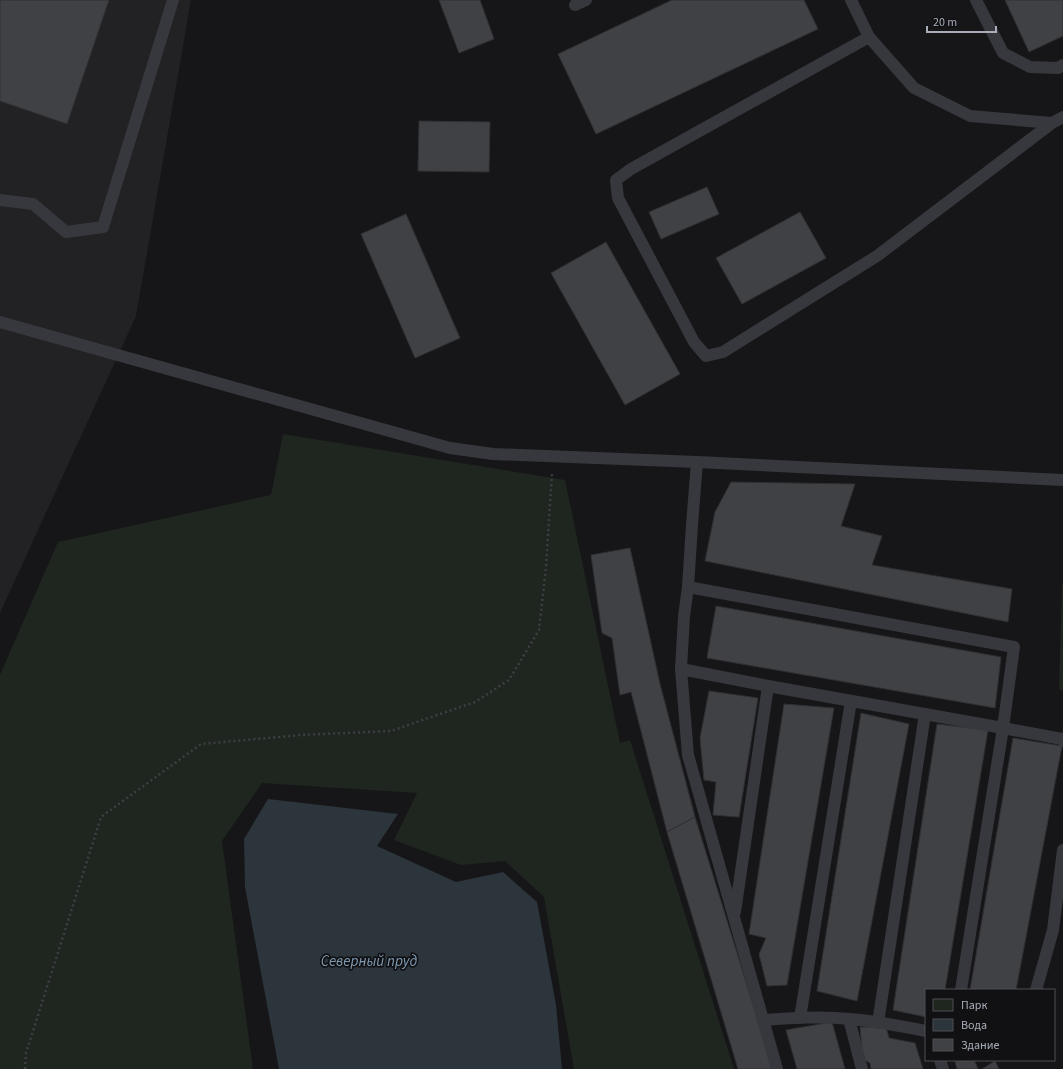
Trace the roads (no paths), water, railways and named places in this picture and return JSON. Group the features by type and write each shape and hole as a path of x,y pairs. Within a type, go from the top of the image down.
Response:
{"lane":[{"path":"0,200 34,204 66,232 103,227 173,0"},
{"path":"850,0 869,37 914,88 970,116 1052,123"},
{"path":"976,0 1003,53 1030,67 1058,68 1063,65"},
{"path":"869,37 631,168 616,180 618,198 694,342 706,356 723,352 877,256 1052,123 1063,117"},
{"path":"0,322 450,448 493,454 697,462 1063,480"},
{"path":"697,462 681,669 688,755 777,1069"},
{"path":"688,587 1014,648 1003,728 961,989"},
{"path":"681,669 1062,739 1063,741"},
{"path":"734,918 768,686"},
{"path":"800,1018 851,701"},
{"path":"878,1023 925,714"},
{"path":"1036,989 1053,930 1063,850"},
{"path":"763,1020 800,1018 848,1019 925,1031"},
{"path":"848,1019 862,1069"}],"water":[{"name":"Северный пруд","path":"268,799 398,814 377,846 456,882 503,872 537,902 556,1005 562,1069 279,1069 245,887 244,839"}]}
